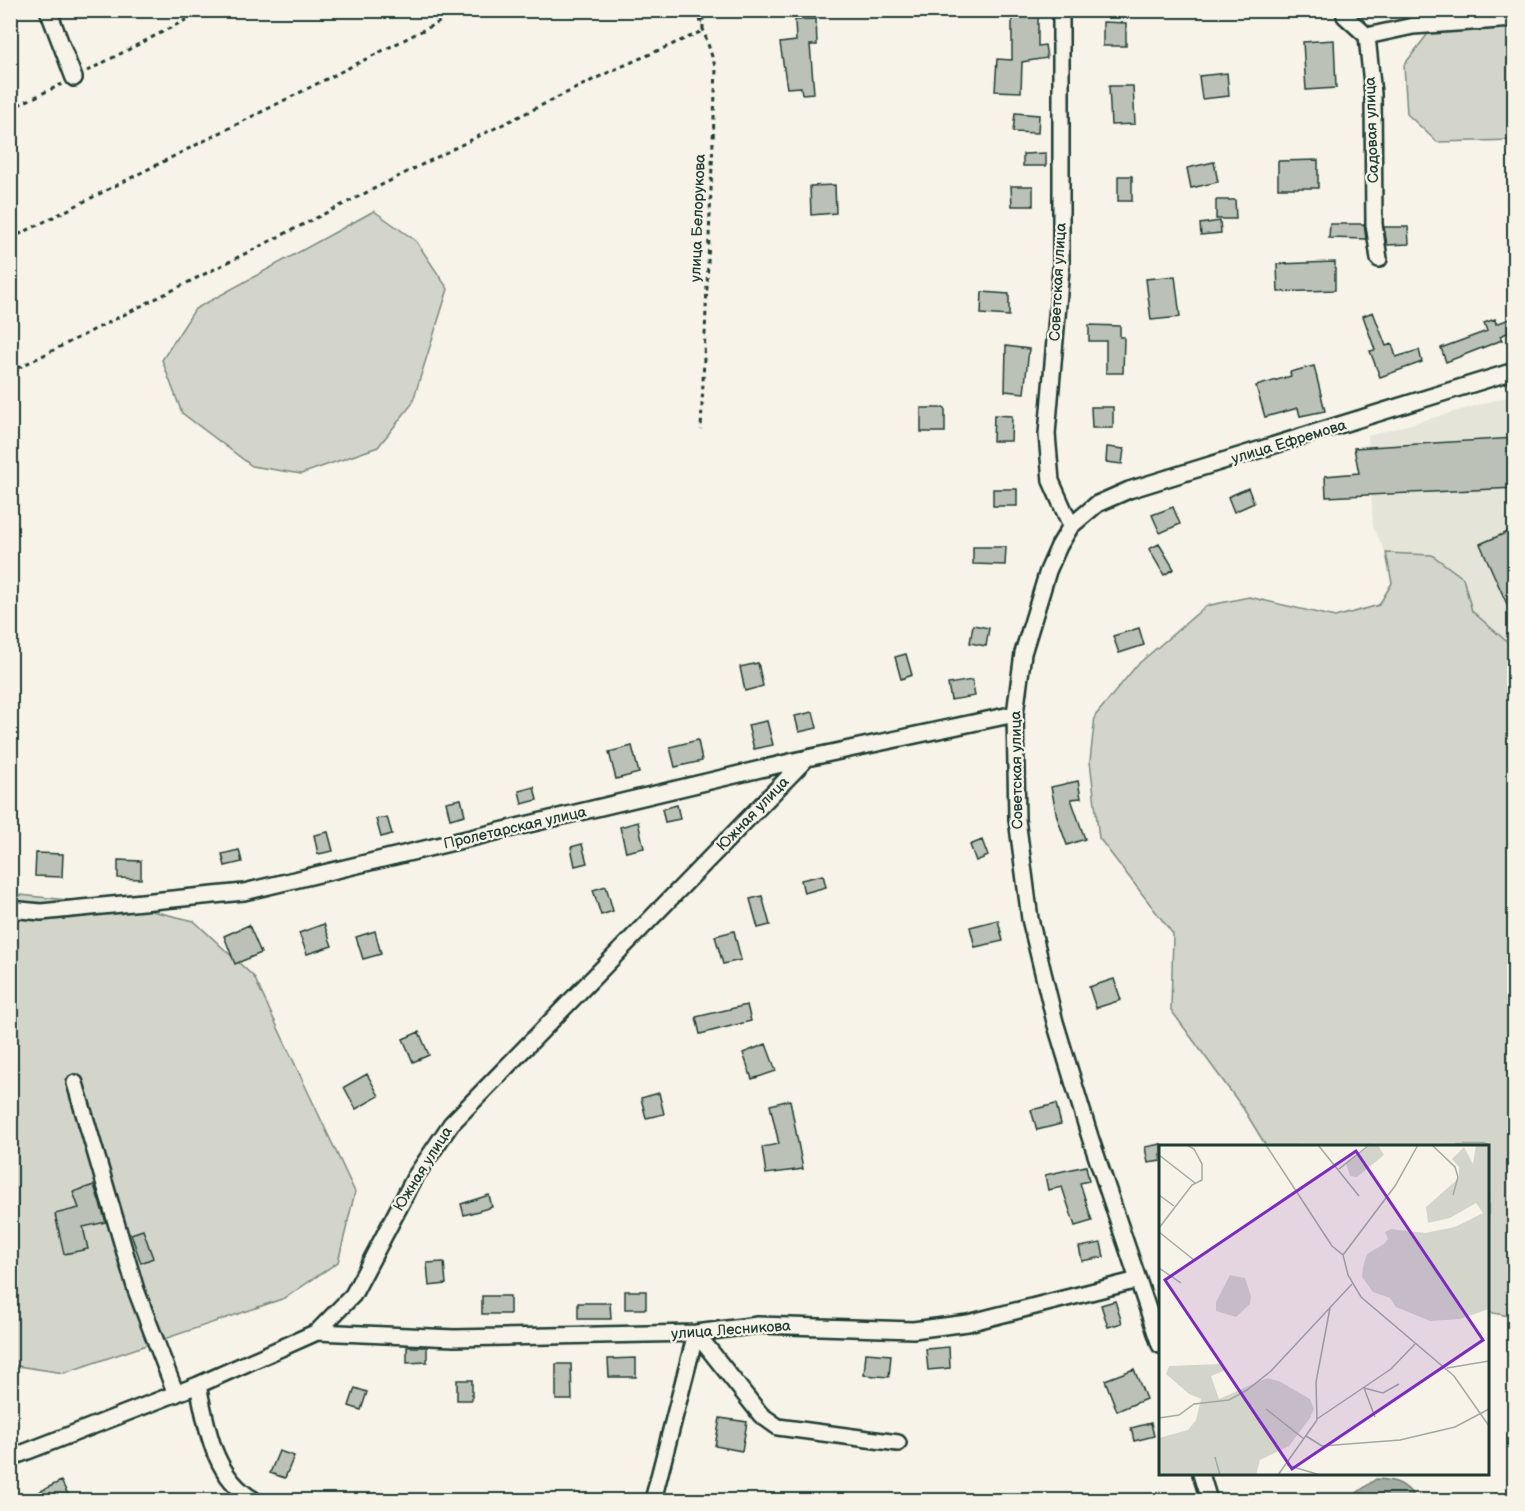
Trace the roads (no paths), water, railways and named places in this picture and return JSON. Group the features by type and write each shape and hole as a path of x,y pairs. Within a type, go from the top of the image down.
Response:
{"street":[{"path":"48,10 74,78"},
{"name":"Советская улица","path":"1061,10 1061,269 1047,434 1051,481 1071,526 1048,571 1023,653 1015,714 1017,819 1022,873 1030,919 1054,1022 1159,1339"},
{"path":"1344,10 1345,15 1367,36 1413,26 1515,19"},
{"name":"Садовая улица","path":"1367,36 1372,94 1374,224 1379,259"},
{"name":"улица Ефремова","path":"1071,526 1097,504 1129,490 1515,371"},
{"name":"Пролетарская улица","path":"10,909 41,912 244,892 807,758 1015,714"},
{"name":"Южная улица","path":"10,1458 198,1385 317,1332 353,1295 415,1177 451,1124 807,758"},
{"path":"75,1083 136,1290 176,1394"},
{"name":"улица Лесникова","path":"317,1332 454,1338 696,1333 759,1325 913,1330 968,1323 1138,1280"},
{"path":"696,1333 761,1415 778,1427 898,1443"},
{"path":"653,1500 696,1333"},
{"path":"198,1385 208,1435 220,1468 245,1495 254,1500"},
{"path":"1201,1475 1209,1500"}]}
